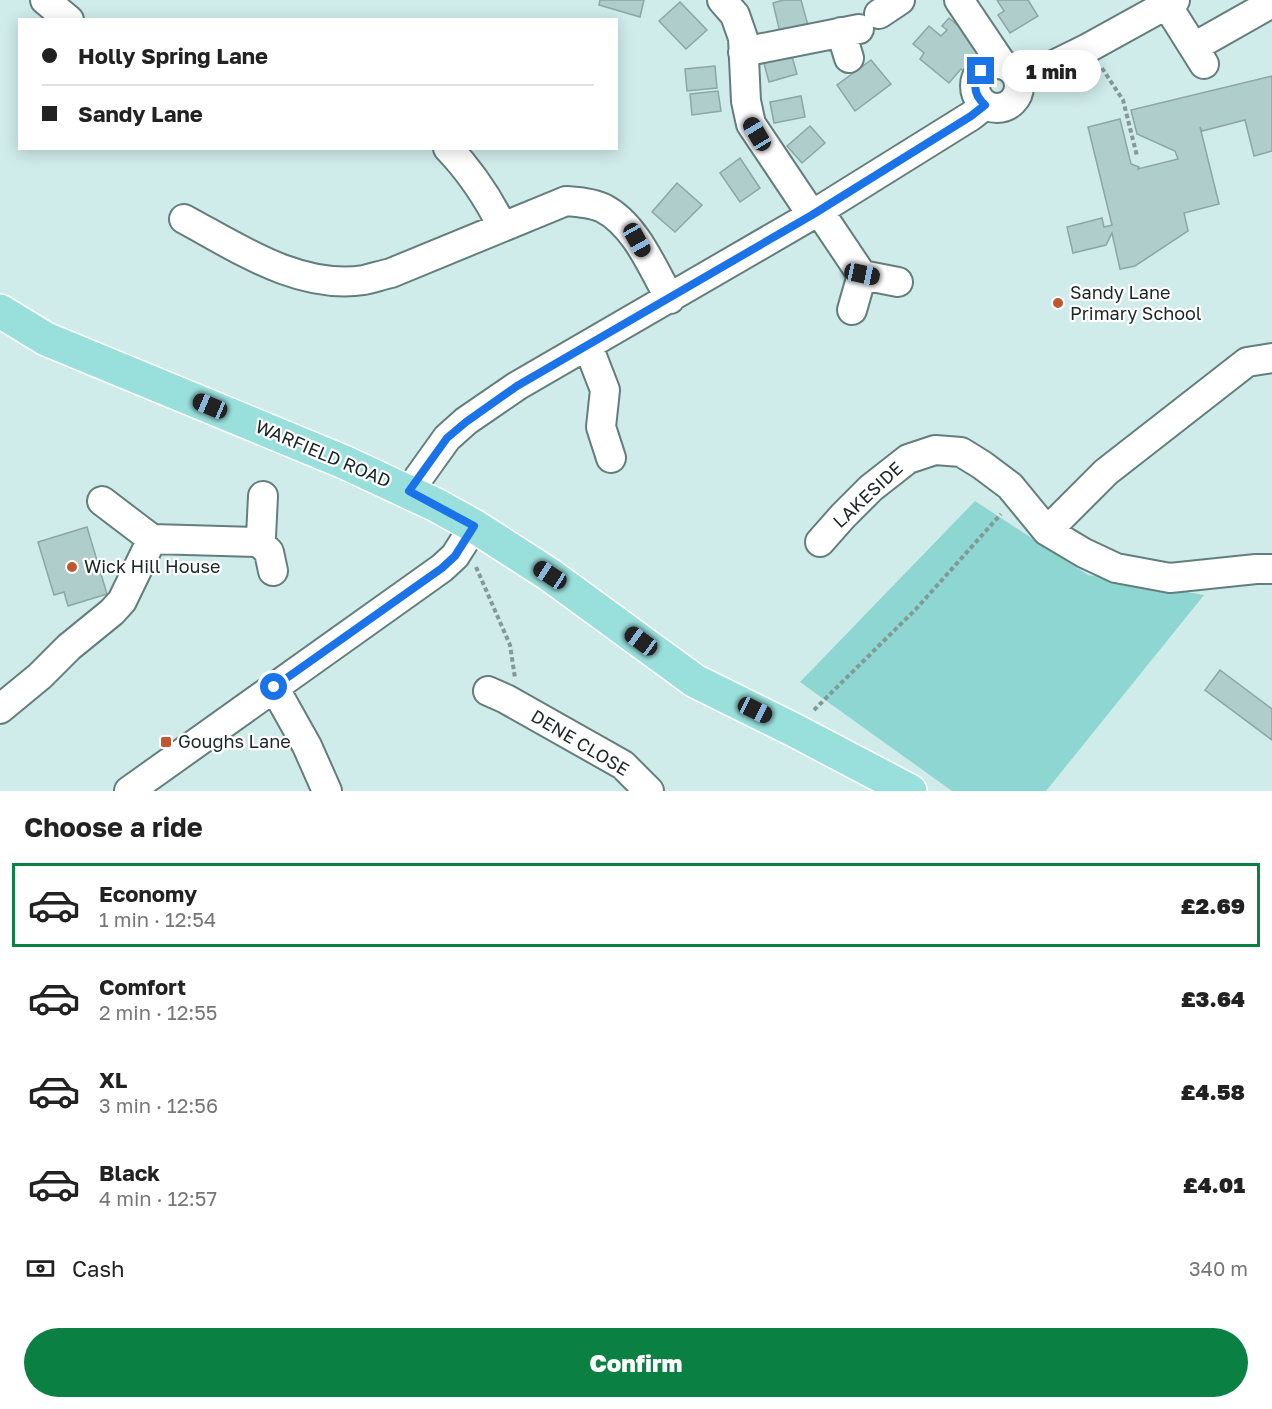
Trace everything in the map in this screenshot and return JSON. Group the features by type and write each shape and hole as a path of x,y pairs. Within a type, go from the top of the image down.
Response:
{"main road":[{"name":"WARFIELD ROAD","path":"0,311 45,339 409,491 474,526 550,575 695,681 910,791"}],"street":[{"path":"45,0 67,18"},
{"path":"722,0 735,15 743,38 746,101 751,124 862,274 898,282"},
{"path":"409,491 447,438 517,386 816,213 985,105 1000,109 1014,102 1020,88 959,0"},
{"path":"1011,72 1035,74 1171,2 1199,56 1272,3"},
{"path":"743,52 866,27"},
{"path":"450,150 487,195 502,226"},
{"path":"183,219 286,271 318,279 344,281 363,280 391,273 566,201 587,203 604,209 621,222 637,240 670,299"},
{"path":"852,310 862,274"},
{"path":"588,346 605,390 602,427 611,458"},
{"path":"1047,531 1106,472 1247,362 1272,358"},
{"name":"LAKESIDE","path":"820,542 871,488 908,459 935,450 961,452 1001,479 1018,495 1047,531 1084,553 1116,568 1170,578 1256,568 1272,569"},
{"path":"259,542 263,496"},
{"path":"102,501 152,539 259,542 269,552 273,571"},
{"path":"129,791 442,568 455,556 474,526"},
{"path":"0,709 117,607 130,587 152,539"},
{"path":"274,687 307,746 327,791"},
{"name":"DENE CLOSE","path":"503,690 623,765 650,791"}],"path":[{"path":"1094,44 1123,100 1137,156"},
{"path":"794,730 916,609 1018,495"},
{"path":"472,559 510,645 503,690"}],"shaded area":[{"path":"975,501 1088,575 1204,595 1046,791 952,791 800,682"}],"building":[{"path":"600,0 644,0 640,17 599,5"},
{"path":"783,0 801,0 809,29 781,37 773,3"},
{"path":"997,0 1028,0 1038,16 1010,33 998,15 1004,11"},
{"path":"680,2 707,30 686,49 659,21"},
{"path":"949,18 984,48 964,71 961,69 949,83 920,59 924,53 913,44 929,26 941,36 947,30 942,26"},
{"path":"791,53 797,74 769,82 763,60"},
{"path":"871,60 891,84 855,111 837,85"},
{"path":"715,66 717,88 687,91 685,69"},
{"path":"1272,76 1272,151 1254,156 1245,120 1202,131 1200,127 1219,204 1184,213 1188,231 1135,266 1120,269 1112,233 1106,245 1073,253 1067,227 1102,218 1104,227 1112,225 1088,127 1120,119 1131,164 1139,167 1138,169 1178,159 1175,151 1137,134 1131,110"},
{"path":"718,91 721,111 692,115 690,94"},
{"path":"801,96 805,117 774,123 770,102"},
{"path":"810,126 825,143 802,163 787,146"},
{"path":"740,158 760,188 740,202 720,173"},
{"path":"677,183 702,205 675,232 652,212"},
{"name":"Wick Hill House","path":"87,527 107,594 68,606 64,592 54,595 38,542"},
{"path":"1220,670 1272,709 1272,740 1205,690"}],"place":[{"name":"Sandy Lane Primary School","path":"1058,303"},
{"name":"Wick Hill House","path":"72,567"},
{"name":"Goughs Lane","path":"166,742"}],"route":[{"path":"274,687 442,568 458,552 474,526 409,491 447,438 517,386 812,215 971,116 985,105 976,93 975,85 976,78 981,71"}]}
